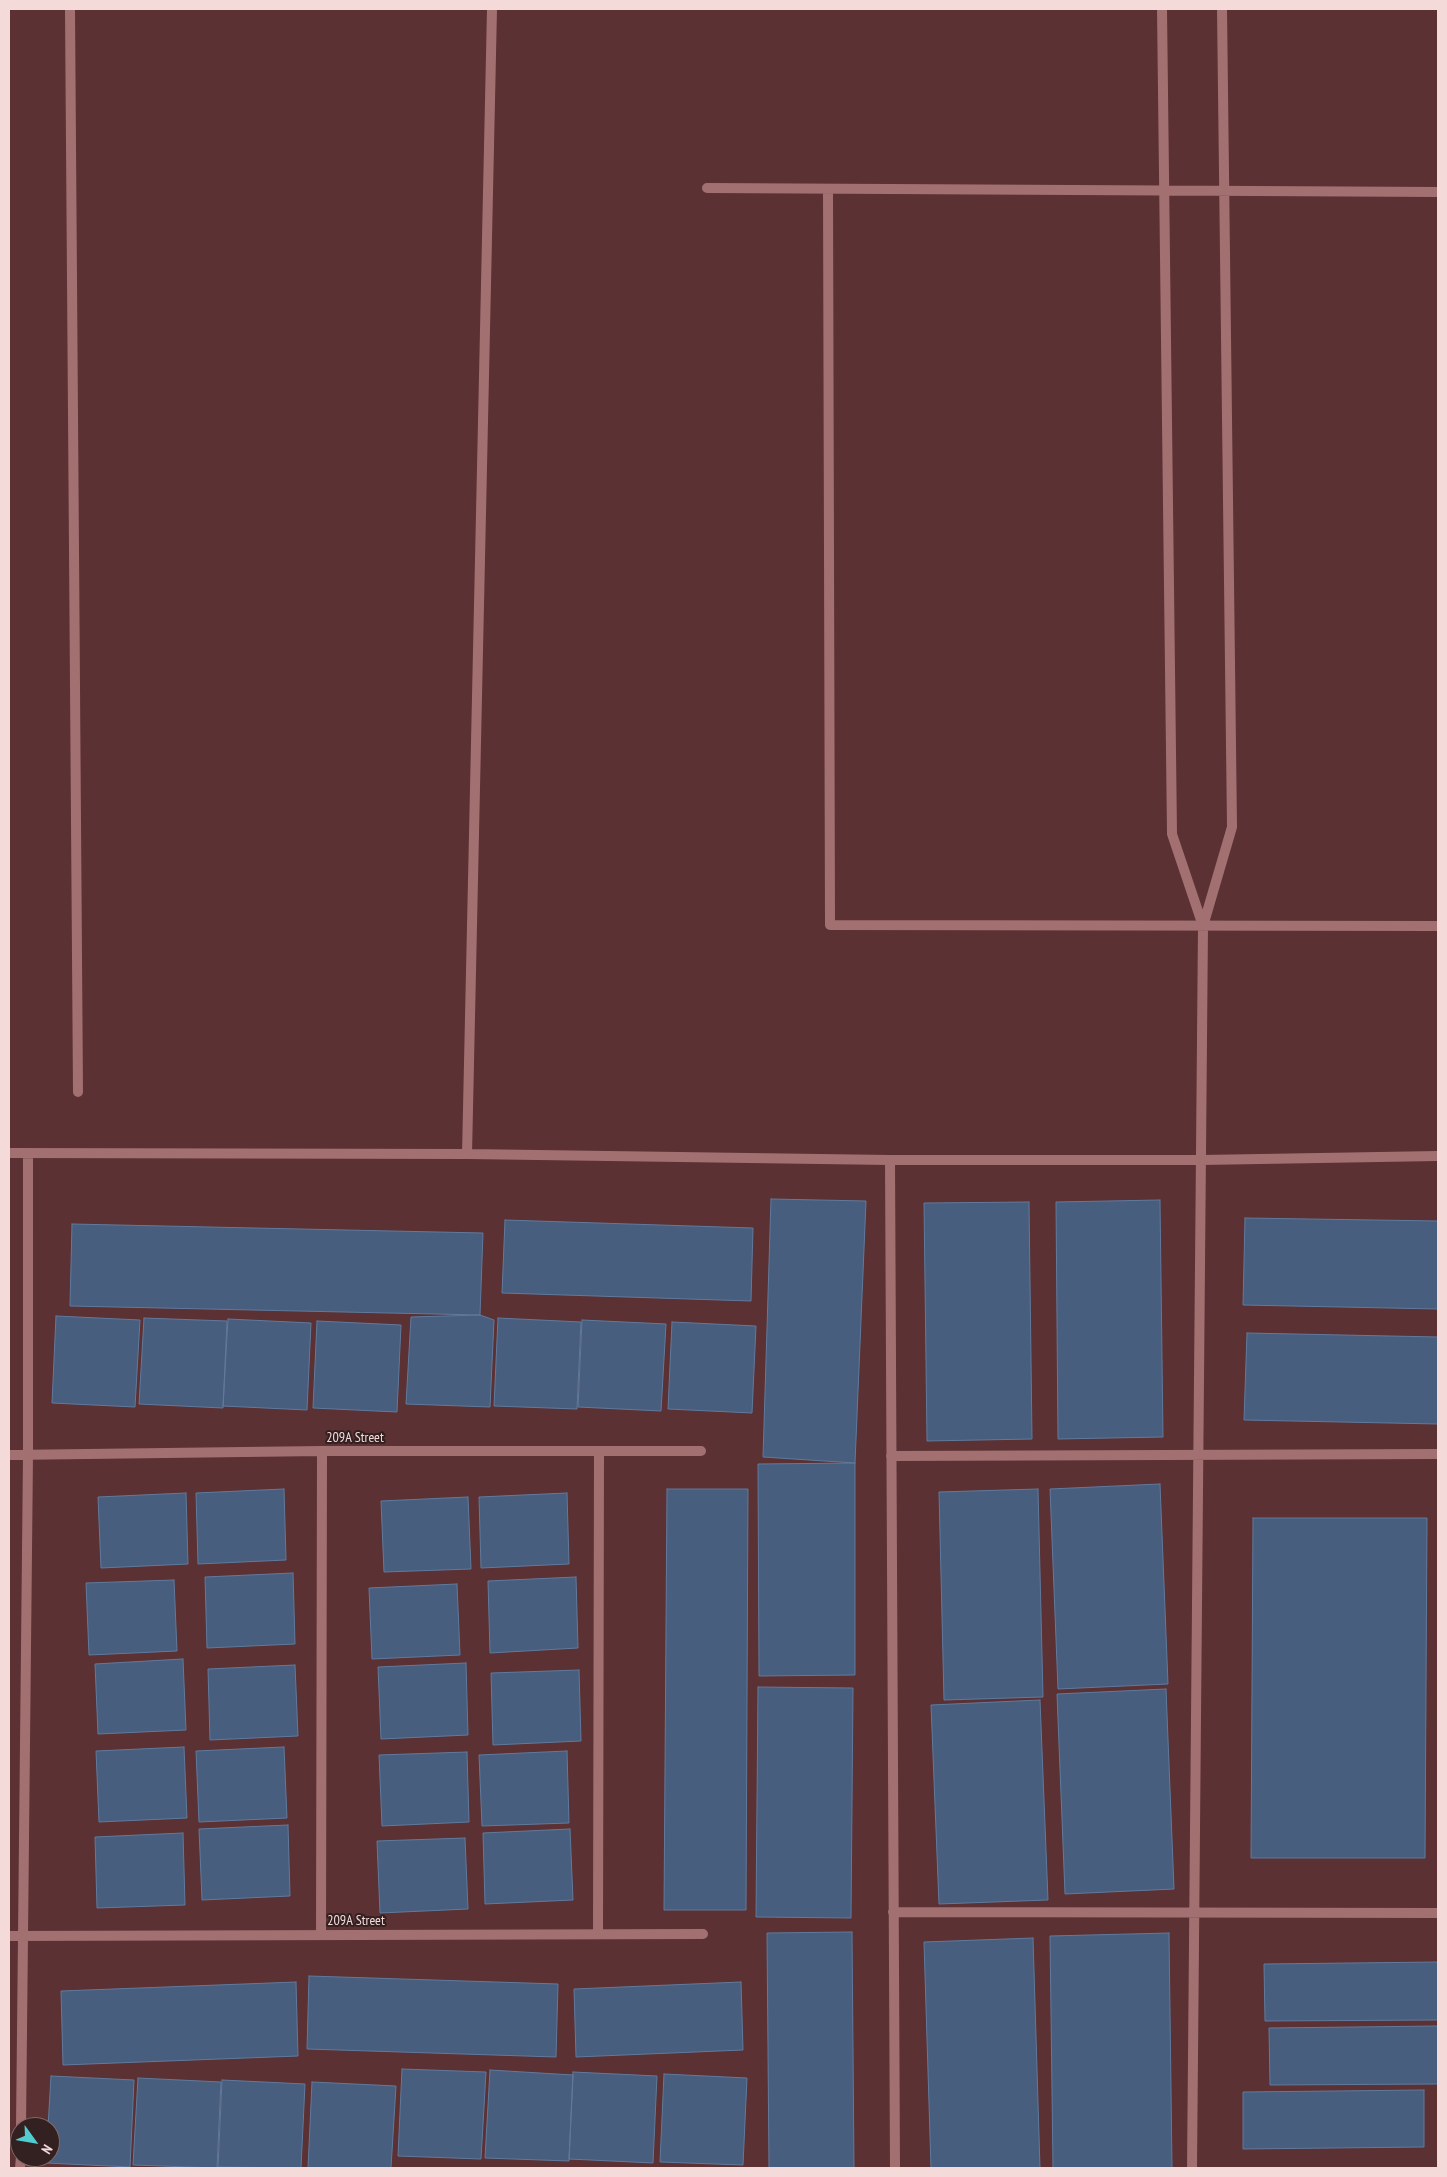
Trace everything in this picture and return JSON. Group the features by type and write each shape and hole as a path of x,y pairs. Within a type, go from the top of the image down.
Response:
{"street":[{"path":"70,9 78,1092"},
{"path":"467,1154 492,9"},
{"path":"1162,9 1172,834 1203,926"},
{"path":"1192,2168 1203,926 1232,827 1222,9"},
{"path":"708,188 1438,192"},
{"path":"828,189 830,925 1438,926"},
{"path":"9,1153 467,1154 890,1160 1200,1160 1438,1156"},
{"path":"21,2117 28,1455 28,1153"},
{"path":"890,1160 895,2168"},
{"path":"598,1934 599,1451"},
{"name":"209A Street","path":"9,1455 701,1451"},
{"path":"321,1934 322,1452"},
{"path":"891,1456 1438,1454"},
{"path":"893,1912 1438,1914"},
{"name":"209A Street","path":"9,1936 703,1934"}],"building":[{"path":"771,1199 866,1201 855,1463 763,1457"},
{"path":"1160,1200 1163,1437 1058,1439 1056,1202"},
{"path":"1029,1202 1032,1439 927,1441 924,1203"},
{"path":"1245,1218 1438,1221 1438,1309 1243,1305"},
{"path":"505,1220 753,1228 751,1301 502,1293"},
{"path":"72,1224 483,1233 480,1315 70,1306"},
{"path":"480,1315 494,1320 490,1407 406,1404 411,1317"},
{"path":"56,1316 140,1320 135,1407 52,1403"},
{"path":"144,1318 227,1321 223,1408 139,1404"},
{"path":"498,1318 581,1322 577,1409 494,1406"},
{"path":"228,1319 311,1323 307,1410 223,1406"},
{"path":"582,1320 666,1324 661,1411 578,1407"},
{"path":"317,1321 401,1325 397,1412 313,1408"},
{"path":"672,1322 756,1326 752,1413 668,1409"},
{"path":"1247,1333 1438,1337 1438,1424 1244,1420"},
{"path":"855,1463 855,1675 759,1676 758,1464"},
{"path":"1160,1484 1168,1684 1058,1689 1050,1489"},
{"path":"284,1489 286,1560 198,1564 196,1493"},
{"path":"667,1489 748,1489 746,1910 664,1910"},
{"path":"1038,1489 1043,1697 944,1700 939,1492"},
{"path":"186,1493 188,1564 101,1568 98,1497"},
{"path":"567,1493 569,1564 481,1568 479,1497"},
{"path":"468,1497 471,1569 384,1572 381,1501"},
{"path":"1253,1518 1427,1518 1425,1858 1251,1858"},
{"path":"293,1573 295,1644 207,1648 205,1577"},
{"path":"576,1577 578,1648 490,1653 488,1581"},
{"path":"174,1580 177,1651 89,1655 86,1583"},
{"path":"457,1584 460,1655 372,1659 369,1588"},
{"path":"183,1659 186,1730 98,1734 95,1664"},
{"path":"466,1663 468,1735 381,1739 378,1667"},
{"path":"295,1665 298,1736 210,1740 208,1669"},
{"path":"579,1670 581,1741 493,1745 491,1673"},
{"path":"758,1687 853,1688 851,1918 756,1917"},
{"path":"1166,1689 1174,1889 1065,1894 1057,1694"},
{"path":"1040,1700 1048,1900 939,1904 931,1705"},
{"path":"184,1747 187,1818 99,1822 96,1751"},
{"path":"284,1747 287,1818 199,1822 196,1751"},
{"path":"567,1751 569,1823 482,1826 479,1755"},
{"path":"467,1752 469,1822 382,1826 379,1755"},
{"path":"288,1825 290,1896 202,1900 199,1829"},
{"path":"570,1829 573,1900 485,1904 483,1833"},
{"path":"183,1833 185,1905 97,1908 95,1837"},
{"path":"465,1838 468,1909 380,1913 377,1841"},
{"path":"852,1932 854,2168 769,2168 767,1933"},
{"path":"1169,1933 1172,2168 1053,2168 1050,1936"},
{"path":"1033,1938 1040,2168 931,2168 924,1942"},
{"path":"1438,1962 1438,2020 1265,2021 1264,1964"},
{"path":"309,1976 558,1984 556,2057 307,2049"},
{"path":"296,1982 298,2056 63,2065 61,1991"},
{"path":"741,1982 743,2050 576,2057 574,1989"},
{"path":"1438,2026 1438,2084 1270,2085 1269,2028"},
{"path":"402,2069 486,2072 481,2159 398,2156"},
{"path":"490,2070 573,2075 569,2161 485,2158"},
{"path":"573,2072 657,2076 653,2163 569,2159"},
{"path":"664,2074 747,2078 743,2165 660,2162"},
{"path":"51,2076 134,2080 130,2167 60,2164 60,2117 49,2117"},
{"path":"138,2078 221,2082 217,2168 133,2165"},
{"path":"222,2080 305,2084 301,2168 218,2167"},
{"path":"312,2082 396,2086 391,2168 308,2168"},
{"path":"1424,2090 1424,2147 1243,2149 1243,2092"}]}
